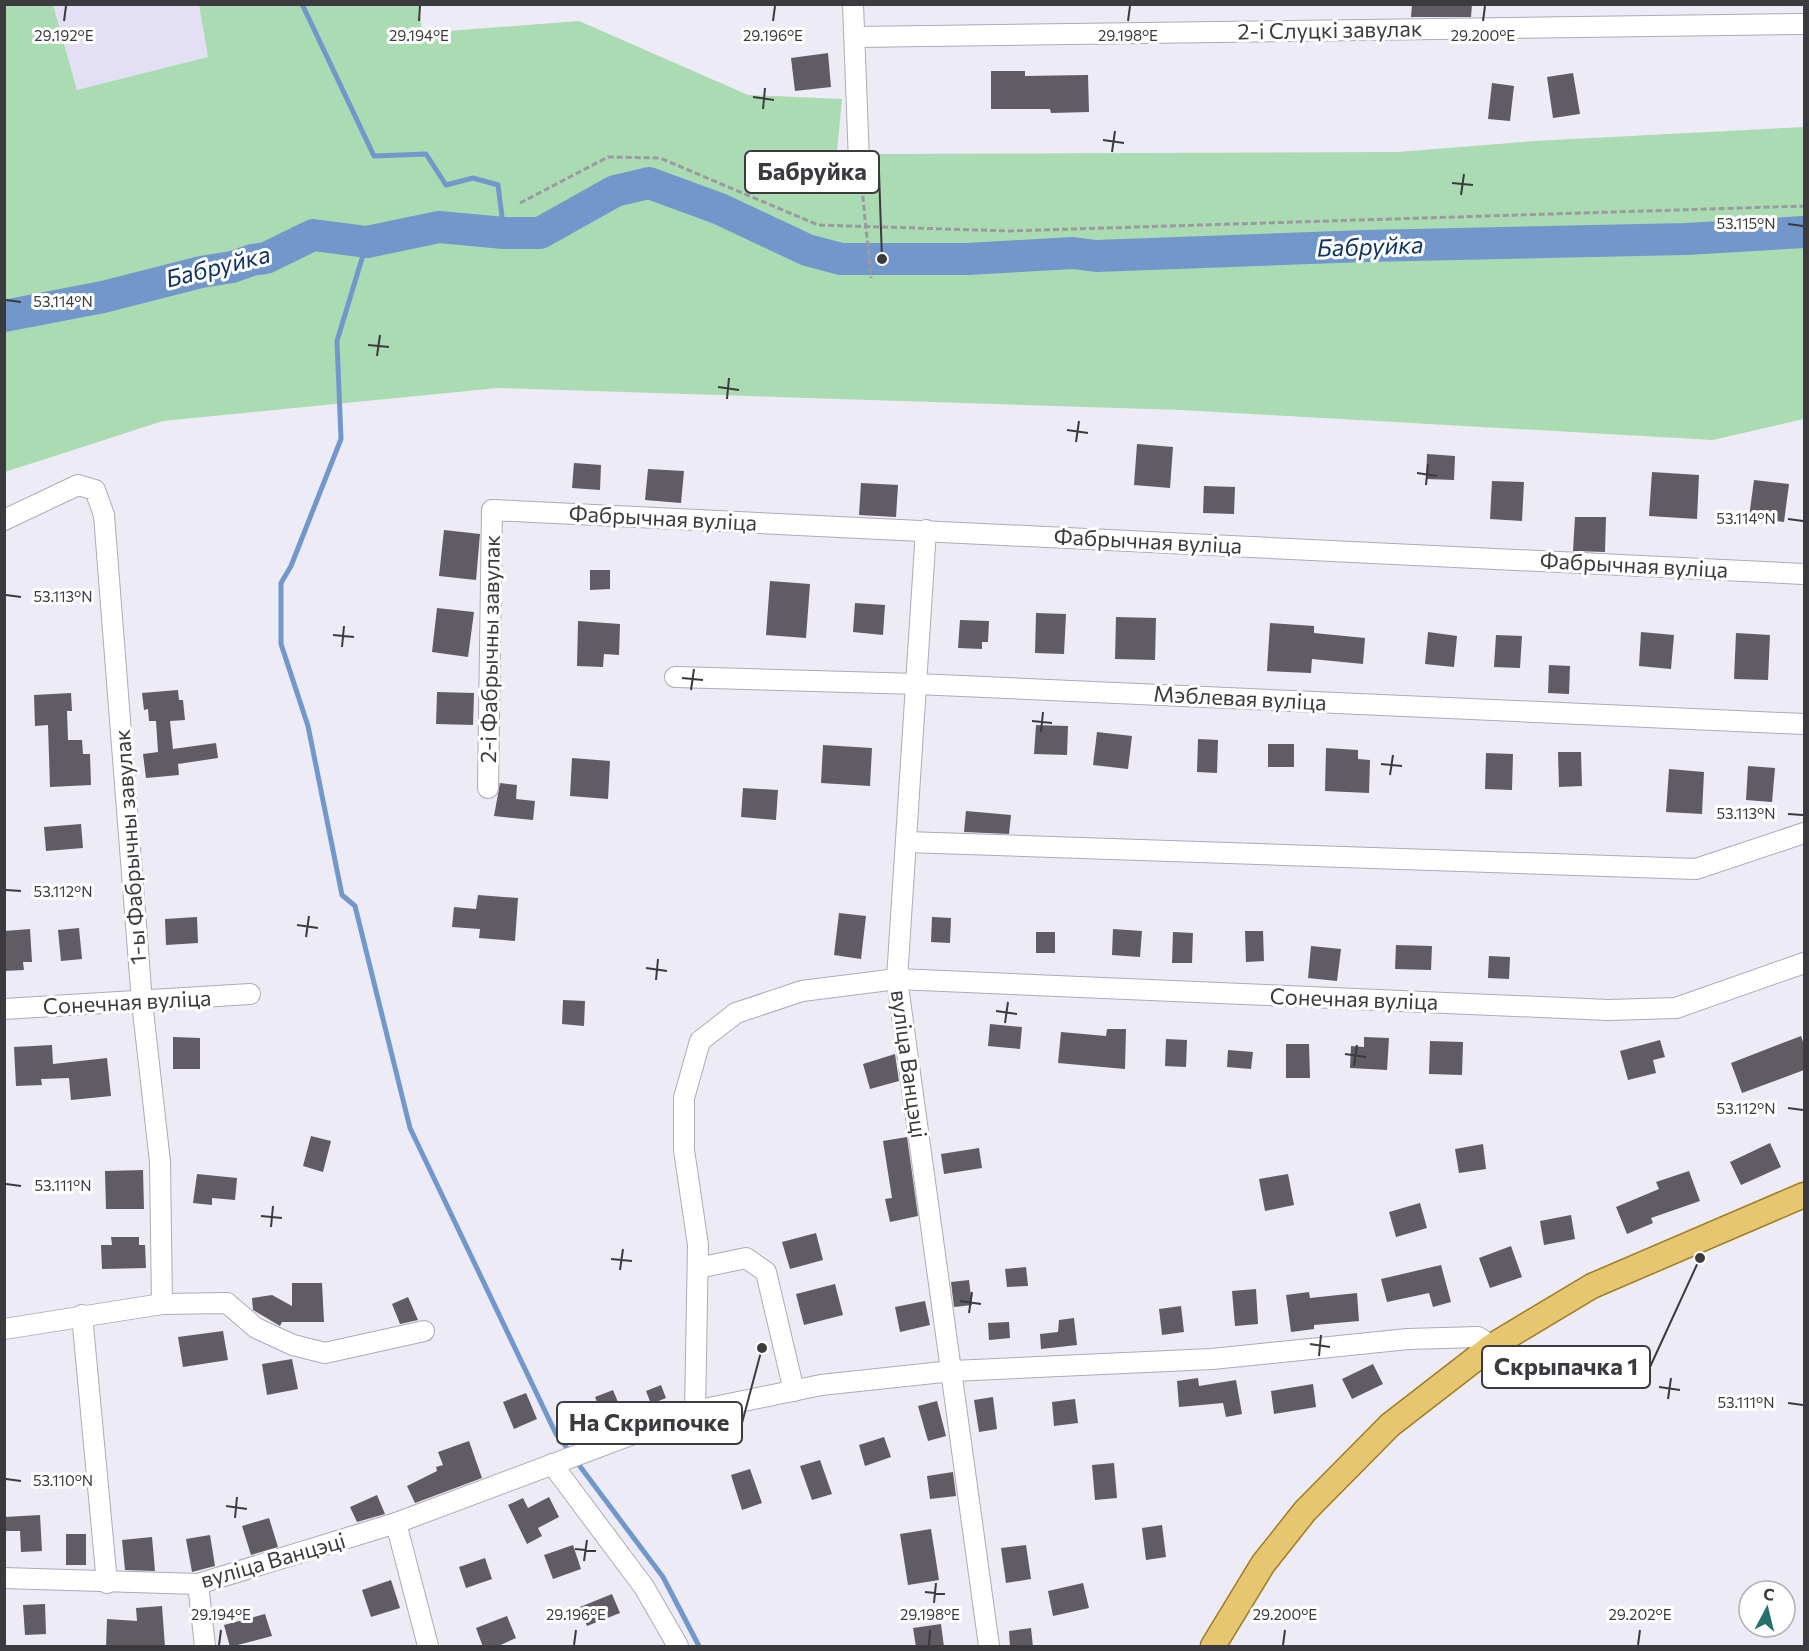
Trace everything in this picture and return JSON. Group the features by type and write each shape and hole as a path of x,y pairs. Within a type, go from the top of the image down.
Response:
{"main road":[{"path":"1213,1647 1263,1564 1305,1511 1390,1425 1492,1346 1592,1286 1804,1195"}],"street":[{"path":"853,4 859,162"},
{"name":"2-і Слуцкі завулак","path":"855,37 1804,24"},
{"name":"1-ы Фабрычны завулак","path":"4,520 78,485 95,490 104,515 142,1002 160,1162 162,1304"},
{"name":"Фабрычная вуліца","path":"492,510 1804,574"},
{"name":"2-і Фабрычны завулак","path":"488,788 492,510"},
{"path":"897,979 926,530"},
{"name":"Мэблевая вуліца","path":"675,677 917,684 1804,724"},
{"path":"906,842 1696,869 1804,833"},
{"name":"Сонечная вуліца","path":"897,979 1608,1010 1676,1008 1804,963"},
{"name":"вуліца Ванцэці","path":"695,1411 698,1245 684,1150 684,1098 700,1041 736,1013 802,992 897,979 990,1647"},
{"name":"Сонечная вуліца","path":"4,1009 250,994"},
{"path":"698,1268 747,1258 766,1272 794,1391"},
{"path":"4,1329 82,1314 162,1304 227,1303 256,1328 293,1345 325,1353 424,1331"},
{"path":"82,1314 107,1583"},
{"name":"вуліца Ванцэці","path":"4,1578 107,1583 198,1584 396,1523 695,1411 794,1391 952,1371 1212,1359 1408,1339 1478,1337 1492,1346"},
{"path":"557,1462 644,1587 678,1647"},
{"path":"396,1523 428,1647"},
{"path":"198,1584 205,1647"}],"path":[{"path":"520,203 608,157 660,158 818,225 1010,231 1804,206"},
{"path":"859,162 871,278"}],"shaded area":[{"path":"53,5 199,5 208,57 77,90"}],"green space":[{"path":"4,5 53,5 77,90 208,57 199,5 419,5 422,33 579,21 748,95 842,99 837,152 879,154 1398,152 1534,141 1804,127 1804,419 1713,440 1181,410 498,388 163,421 5,472"}],"building":[{"path":"1412,4 1472,4 1471,17 1411,17"},
{"path":"828,53 831,87 795,91 791,58"},
{"path":"991,71 1025,71 1025,76 1088,75 1089,112 1051,113 1050,109 991,109"},
{"path":"1573,73 1580,114 1553,118 1547,77"},
{"path":"1492,83 1514,86 1510,121 1488,119"},
{"path":"1137,444 1173,447 1170,488 1134,485"},
{"path":"1427,454 1455,456 1454,480 1426,479"},
{"path":"574,463 601,465 600,490 572,488"},
{"path":"648,469 684,471 681,503 645,500"},
{"path":"1652,472 1699,475 1697,519 1649,516"},
{"path":"1754,480 1789,484 1784,522 1749,517"},
{"path":"1492,481 1524,482 1522,521 1490,519"},
{"path":"861,483 898,485 896,517 859,515"},
{"path":"1204,486 1235,487 1234,514 1203,513"},
{"path":"1575,517 1606,517 1605,552 1573,551"},
{"path":"444,530 480,534 476,580 439,576"},
{"path":"590,570 610,570 610,589 590,590"},
{"path":"770,581 810,584 806,638 766,635"},
{"path":"855,603 885,605 883,635 853,632"},
{"path":"437,608 474,612 468,657 432,652"},
{"path":"1036,613 1066,614 1064,654 1035,653"},
{"path":"1116,617 1156,618 1155,660 1115,659"},
{"path":"960,620 989,621 988,642 982,642 982,649 958,648"},
{"path":"578,621 620,624 619,655 604,654 603,667 577,666"},
{"path":"1270,623 1314,626 1314,633 1365,638 1363,664 1312,659 1311,673 1267,671"},
{"path":"1428,632 1457,636 1454,667 1425,664"},
{"path":"1641,632 1674,635 1671,669 1639,666"},
{"path":"1736,633 1770,635 1768,680 1734,679"},
{"path":"1496,635 1522,636 1520,668 1494,667"},
{"path":"1549,665 1570,666 1569,694 1548,693"},
{"path":"178,690 179,700 183,700 185,720 170,721 173,749 216,743 218,758 178,764 179,775 146,778 143,754 158,752 156,721 149,721 148,709 144,710 142,693"},
{"path":"437,692 474,693 473,725 436,724"},
{"path":"71,693 72,711 67,711 68,740 82,740 83,754 90,754 91,785 50,787 48,725 35,726 34,695"},
{"path":"1036,725 1068,726 1067,755 1034,754"},
{"path":"1097,732 1132,736 1128,769 1093,765"},
{"path":"1198,739 1218,740 1217,773 1197,772"},
{"path":"1268,744 1294,744 1294,767 1268,767"},
{"path":"823,745 872,748 870,786 821,783"},
{"path":"1326,748 1358,750 1358,759 1370,760 1369,793 1325,791"},
{"path":"1558,752 1581,752 1582,786 1559,787"},
{"path":"1486,753 1513,754 1512,790 1485,789"},
{"path":"572,758 610,761 608,799 570,796"},
{"path":"1748,766 1775,768 1772,802 1746,800"},
{"path":"1669,769 1704,772 1702,814 1666,812"},
{"path":"500,783 517,785 516,799 535,801 533,820 494,816"},
{"path":"743,788 778,790 776,820 741,817"},
{"path":"966,811 1011,815 1009,834 964,832"},
{"path":"81,824 83,848 46,851 44,827"},
{"path":"478,895 518,898 515,941 479,938 480,929 452,927 454,907 476,909"},
{"path":"839,913 866,916 861,959 834,955"},
{"path":"197,917 198,943 166,945 165,919"},
{"path":"932,917 951,918 950,943 931,942"},
{"path":"79,928 82,959 61,961 58,930"},
{"path":"30,929 32,962 23,962 24,970 4,971 4,931"},
{"path":"1113,929 1142,931 1140,957 1112,955"},
{"path":"1245,931 1263,931 1264,961 1246,962"},
{"path":"1036,932 1055,932 1055,953 1036,953"},
{"path":"1173,932 1193,933 1192,963 1172,963"},
{"path":"1396,945 1432,946 1431,970 1395,969"},
{"path":"1311,946 1341,949 1337,981 1308,978"},
{"path":"1489,956 1510,957 1509,979 1488,978"},
{"path":"563,1000 585,1001 584,1026 562,1024"},
{"path":"990,1024 1022,1027 1020,1049 988,1046"},
{"path":"1107,1029 1126,1029 1125,1069 1058,1063 1061,1032 1106,1036"},
{"path":"1801,1036 1804,1045 1804,1070 1742,1093 1731,1063"},
{"path":"173,1037 200,1038 200,1069 173,1069"},
{"path":"1364,1037 1389,1038 1387,1070 1350,1068 1351,1046 1364,1047"},
{"path":"1166,1039 1187,1040 1186,1067 1165,1066"},
{"path":"1660,1040 1665,1057 1653,1060 1656,1073 1628,1080 1620,1051"},
{"path":"1430,1041 1463,1042 1462,1075 1429,1074"},
{"path":"1286,1044 1309,1044 1310,1078 1286,1078"},
{"path":"52,1045 53,1064 107,1058 111,1096 71,1100 69,1078 41,1079 42,1085 16,1086 14,1047"},
{"path":"1228,1050 1253,1052 1251,1069 1227,1067"},
{"path":"895,1054 899,1081 870,1089 863,1064"},
{"path":"311,1136 331,1141 323,1172 303,1166"},
{"path":"907,1137 918,1216 890,1222 885,1199 892,1198 883,1141"},
{"path":"1770,1143 1781,1167 1741,1185 1730,1162"},
{"path":"1483,1144 1486,1169 1459,1173 1455,1149"},
{"path":"979,1148 982,1168 944,1174 941,1154"},
{"path":"143,1170 144,1209 106,1209 105,1171"},
{"path":"1689,1171 1700,1201 1651,1218 1653,1223 1627,1234 1616,1207 1659,1189 1656,1182"},
{"path":"197,1174 237,1178 235,1200 212,1198 212,1205 193,1203"},
{"path":"1288,1174 1294,1205 1265,1211 1259,1179"},
{"path":"1420,1203 1427,1228 1396,1237 1389,1212"},
{"path":"1571,1215 1575,1239 1544,1245 1540,1221"},
{"path":"816,1233 823,1260 790,1269 782,1242"},
{"path":"111,1237 139,1237 139,1245 145,1245 146,1268 102,1269 101,1245 112,1245"},
{"path":"1511,1246 1522,1277 1490,1288 1479,1258"},
{"path":"1441,1265 1451,1302 1433,1307 1429,1293 1387,1302 1381,1279"},
{"path":"1026,1267 1028,1286 1007,1287 1005,1269"},
{"path":"969,1280 972,1305 954,1307 951,1282"},
{"path":"292,1283 322,1283 324,1322 282,1322 280,1326 253,1310 252,1298 272,1295 292,1306"},
{"path":"835,1284 843,1315 804,1325 796,1294"},
{"path":"1256,1289 1258,1324 1235,1326 1232,1291"},
{"path":"1309,1292 1310,1298 1357,1293 1359,1321 1314,1325 1314,1329 1291,1332 1286,1295"},
{"path":"408,1297 418,1320 400,1324 392,1304"},
{"path":"925,1301 930,1325 900,1332 895,1307"},
{"path":"1181,1306 1184,1332 1162,1335 1159,1309"},
{"path":"1074,1318 1077,1345 1041,1349 1040,1334 1058,1332 1059,1320"},
{"path":"1009,1322 1010,1338 989,1340 988,1323"},
{"path":"223,1331 228,1360 183,1367 178,1337"},
{"path":"292,1359 298,1389 267,1395 262,1364"},
{"path":"1373,1364 1383,1384 1352,1399 1342,1379"},
{"path":"1198,1378 1199,1386 1236,1380 1242,1414 1226,1417 1223,1403 1179,1407 1177,1381"},
{"path":"1313,1384 1316,1407 1274,1414 1271,1391"},
{"path":"661,1385 666,1398 651,1404 646,1391"},
{"path":"613,1390 627,1424 609,1431 595,1397"},
{"path":"526,1393 537,1419 514,1429 503,1402"},
{"path":"993,1397 997,1429 979,1432 974,1400"},
{"path":"1075,1399 1078,1423 1054,1426 1052,1402"},
{"path":"937,1401 946,1436 928,1441 918,1406"},
{"path":"884,1437 891,1457 865,1466 859,1445"},
{"path":"469,1441 482,1478 415,1503 407,1486 437,1471 436,1467 443,1465 438,1452"},
{"path":"820,1460 832,1494 812,1500 800,1466"},
{"path":"1114,1463 1117,1498 1095,1500 1092,1465"},
{"path":"750,1469 762,1503 742,1510 731,1475"},
{"path":"953,1472 956,1496 930,1499 927,1476"},
{"path":"377,1495 385,1514 357,1522 350,1507"},
{"path":"549,1497 559,1517 538,1528 542,1536 527,1544 508,1505 523,1498 528,1508"},
{"path":"40,1515 42,1551 21,1552 20,1531 4,1531 4,1517"},
{"path":"269,1518 278,1547 251,1555 242,1526"},
{"path":"1162,1525 1166,1557 1146,1560 1142,1528"},
{"path":"931,1529 939,1580 908,1585 900,1534"},
{"path":"66,1534 86,1534 86,1565 66,1565"},
{"path":"210,1535 215,1566 192,1572 186,1539"},
{"path":"152,1537 155,1571 125,1570 122,1540"},
{"path":"573,1545 581,1569 553,1579 544,1555"},
{"path":"1026,1545 1031,1579 1006,1583 1001,1548"},
{"path":"485,1558 492,1579 466,1588 459,1567"},
{"path":"391,1580 400,1608 371,1617 362,1590"},
{"path":"1083,1583 1089,1608 1053,1616 1048,1591"},
{"path":"612,1594 620,1613 587,1626 580,1607"},
{"path":"45,1604 46,1634 25,1635 23,1605"},
{"path":"162,1606 165,1647 106,1647 107,1619 137,1621 136,1608"},
{"path":"265,1614 272,1636 230,1647 224,1625"},
{"path":"507,1616 516,1638 496,1647 483,1647 476,1628"},
{"path":"941,1624 944,1647 916,1647 913,1628"},
{"path":"1031,1628 1033,1647 1010,1647 1009,1631"}],"waterway":[{"path":"302,4 374,156 426,154 446,185 473,178 498,185 504,233"},
{"name":"Бабруйка","path":"4,316 103,297 201,272 232,267 266,258 313,235 367,242 439,227 504,233 540,233 615,191 649,183 720,209 807,250 841,259 967,259 1073,253 1096,256 1365,246 1686,239 1804,232"},
{"path":"367,242 337,341 341,439 291,566 281,583 281,644 308,726 342,895 355,906 410,1128 556,1434 571,1453"},
{"path":"576,1461 663,1577 699,1646"}],"place":[{"name":"Бабруйка","path":"882,259"},
{"name":"Скрыпачка 1","path":"1700,1258"},
{"name":"На Скрипочке","path":"762,1348"}]}
